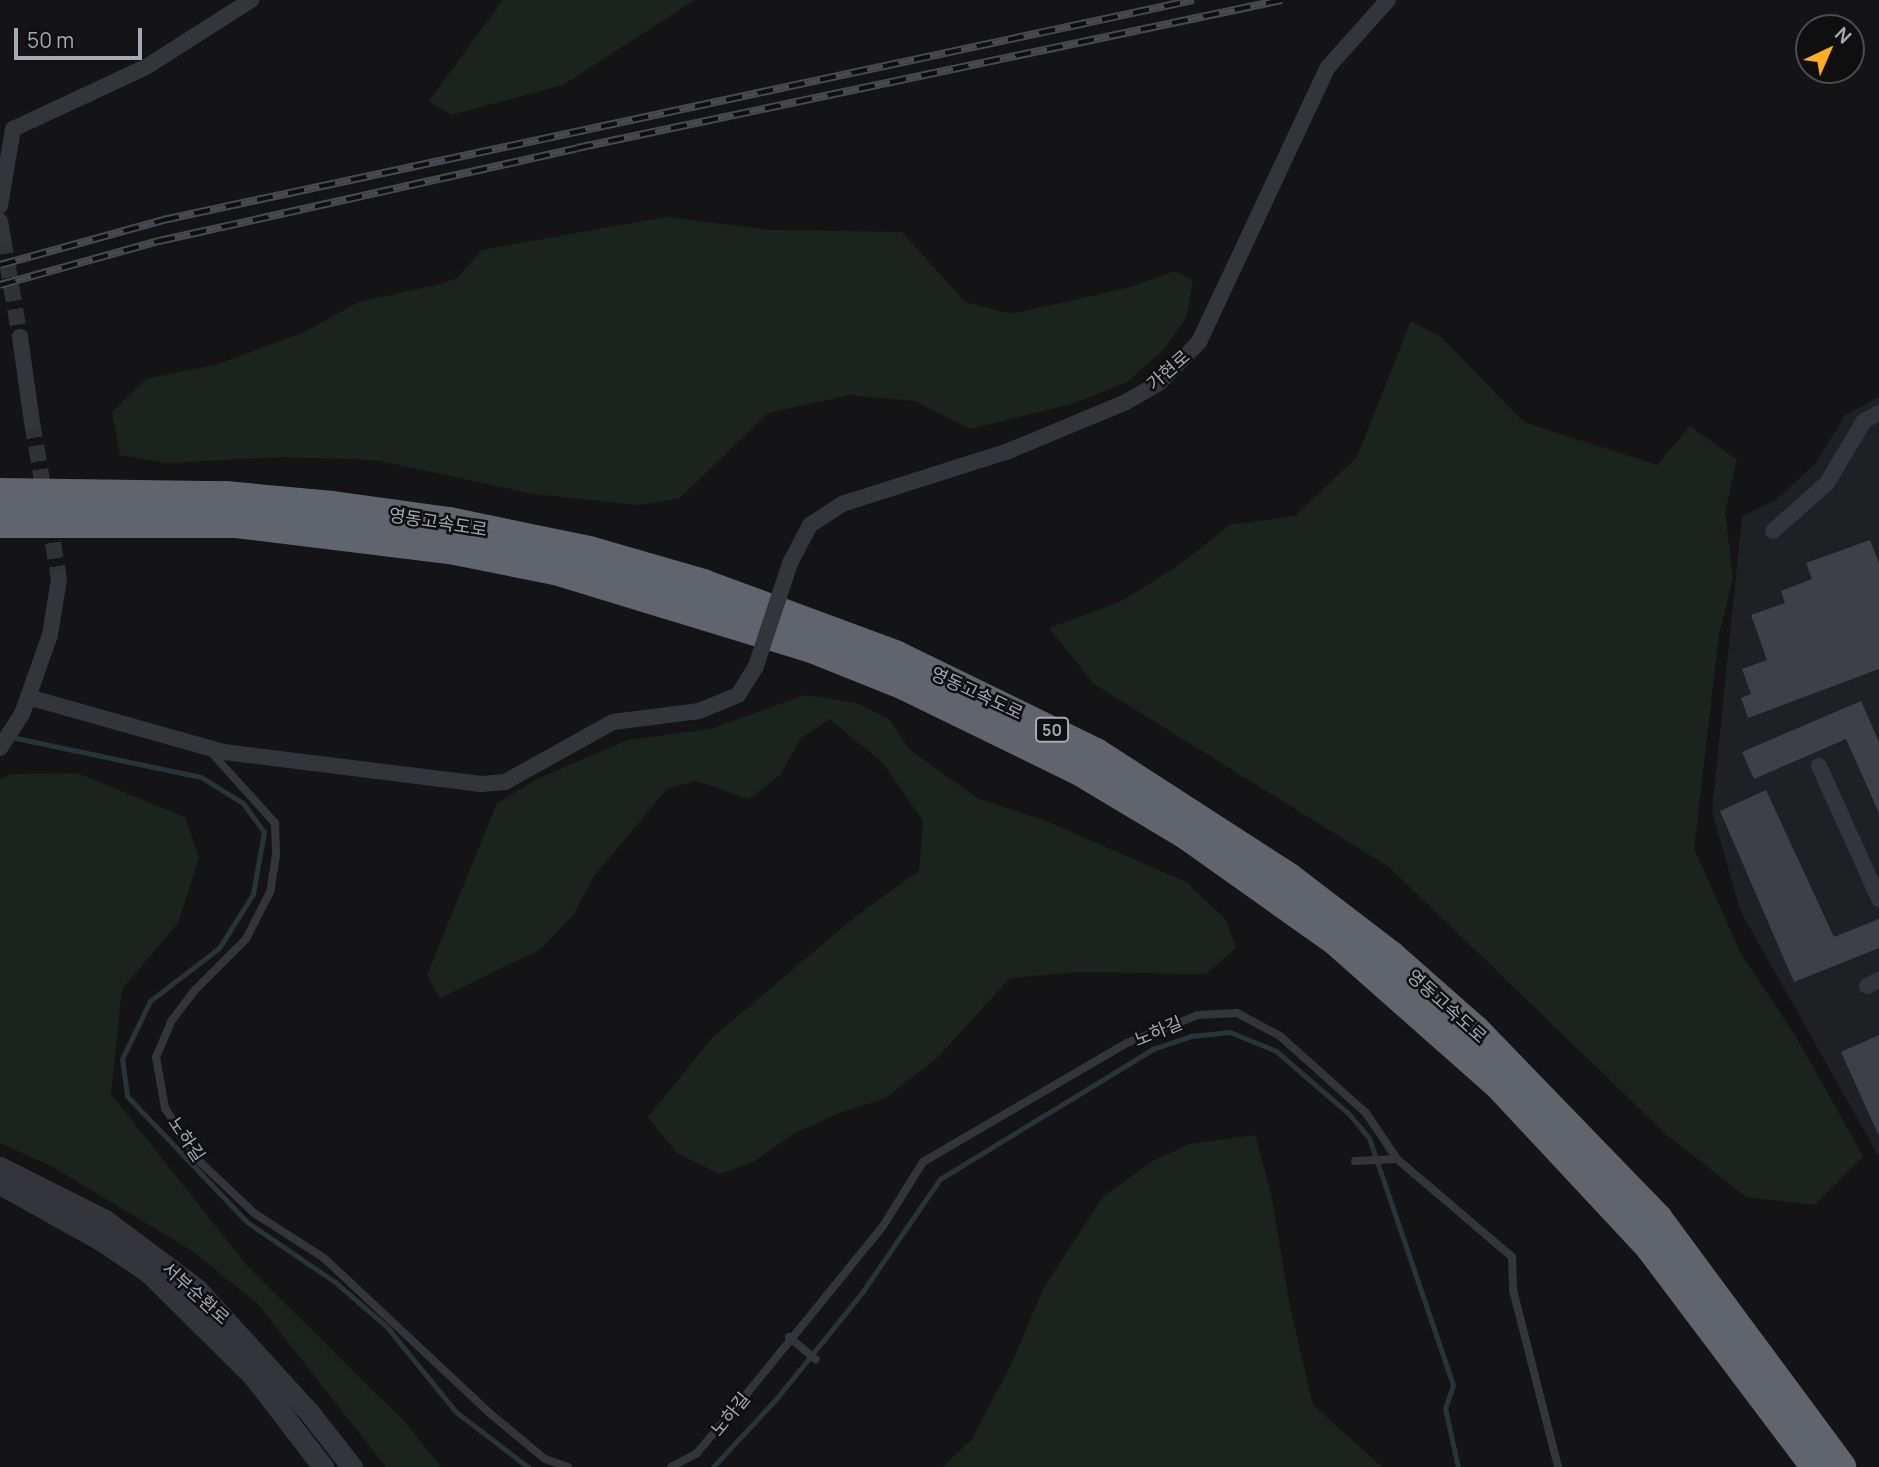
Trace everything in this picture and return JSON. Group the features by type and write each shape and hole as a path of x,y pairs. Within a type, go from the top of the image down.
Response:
{"highway":[{"name":"영동고속도로","path":"0,493 225,496 333,506 449,522 589,551 702,584 895,654 1096,753 1289,878 1391,956 1475,1030 1657,1218 1841,1467"},
{"name":"영동고속도로","path":"0,523 236,523 454,550 555,570 812,648 904,685 1080,771 1187,835 1335,940 1500,1085 1650,1247 1816,1467"}],"street":[{"path":"0,206 13,128 146,67 251,0"},
{"name":"가현로","path":"29,697 206,747 467,782 505,782 613,722 698,711 738,695 756,666 790,564 810,524 842,504 1006,452 1126,402 1160,382 1199,342 1328,66 1388,0"},
{"path":"20,337 32,422"},
{"path":"1773,531 1827,483 1864,421 1879,413"},
{"path":"0,748 22,714 29,697 50,635 59,579"},
{"path":"1819,766 1879,899"},
{"name":"서부순환로","path":"0,1167 104,1220 196,1288 309,1412 352,1467"},
{"name":"서부순환로","path":"0,1184 102,1241 148,1272 253,1376 323,1467"}],"lane":[{"name":"노하길","path":"206,747 275,823 276,855 270,892 246,939 194,990 171,1022 156,1056 166,1108 198,1160 254,1213 324,1258 493,1416 545,1459 568,1467"},
{"name":"노하길","path":"671,1467 698,1453 789,1337 883,1226 923,1162 1127,1043 1198,1015 1237,1013 1280,1036 1366,1113 1393,1159 1512,1256 1513,1290 1558,1467"},
{"path":"1355,1161 1393,1159"},
{"path":"789,1337 816,1360"}],"shaded area":[{"path":"503,0 695,0 563,85 451,115 429,101"},
{"path":"666,217 771,230 902,232 965,302 1011,314 1131,287 1175,271 1193,280 1187,316 1165,348 1127,382 1072,404 970,429 915,401 849,395 768,413 679,499 638,505 534,494 376,460 281,457 168,463 120,455 112,412 146,379 218,364 300,334 359,302 457,278 482,250"},
{"path":"1411,321 1442,338 1524,422 1657,465 1690,426 1737,460 1725,512 1733,578 1719,634 1694,849 1741,954 1796,1037 1863,1156 1815,1205 1746,1197 1667,1135 1389,867 1094,684 1049,628 1118,603 1175,568 1230,525 1295,516 1357,457"},
{"path":"1879,397 1879,1157 1740,910 1712,811 1742,516 1777,499 1816,463 1845,415"},
{"path":"805,695 856,703 890,720 910,750 977,798 1046,821 1186,882 1226,920 1236,948 1206,974 1077,972 1010,978 939,1056 886,1098 837,1114 793,1134 755,1161 720,1174 677,1153 648,1117 712,1038 856,916 919,871 923,821 883,763 830,719 801,738 780,775 749,799 696,781 667,789 595,875 573,915 541,949 440,998 427,975 497,803 537,779 628,740 710,729"},
{"path":"77,773 185,817 199,857 178,923 122,989 111,1094 248,1267 404,1421 441,1467 386,1467 258,1304 194,1252 51,1166 0,1143 0,779 11,774"},
{"path":"1255,1135 1271,1193 1290,1307 1313,1405 1382,1467 943,1467 972,1439 1011,1365 1044,1287 1103,1197 1151,1162 1190,1144"}],"building":[{"path":"1870,540 1879,563 1879,669 1748,718 1741,698 1751,694 1742,669 1767,660 1751,615 1785,603 1781,591 1812,579 1806,563"},
{"path":"1861,701 1879,742 1879,813 1846,739 1754,779 1742,752"},
{"path":"1766,790 1834,937 1879,919 1879,948 1794,982 1720,811"},
{"path":"1879,1035 1879,1136 1841,1052"}],"waterway":[{"path":"11,737 201,777 243,803 264,832 253,894 219,948 150,1001 122,1059 127,1096 247,1222 335,1282 387,1327 456,1412 528,1467"},
{"path":"713,1467 776,1399 863,1291 940,1179 1153,1049 1191,1036 1230,1032 1276,1051 1349,1114 1369,1138 1453,1385 1445,1408 1458,1467"}],"tunnel":[{"path":"3,238 20,337"},
{"path":"32,422 45,497"},
{"path":"49,519 59,579"}],"railway":[{"path":"0,265 163,220 1194,0"},
{"path":"0,285 159,241 577,148 1282,0"}]}
